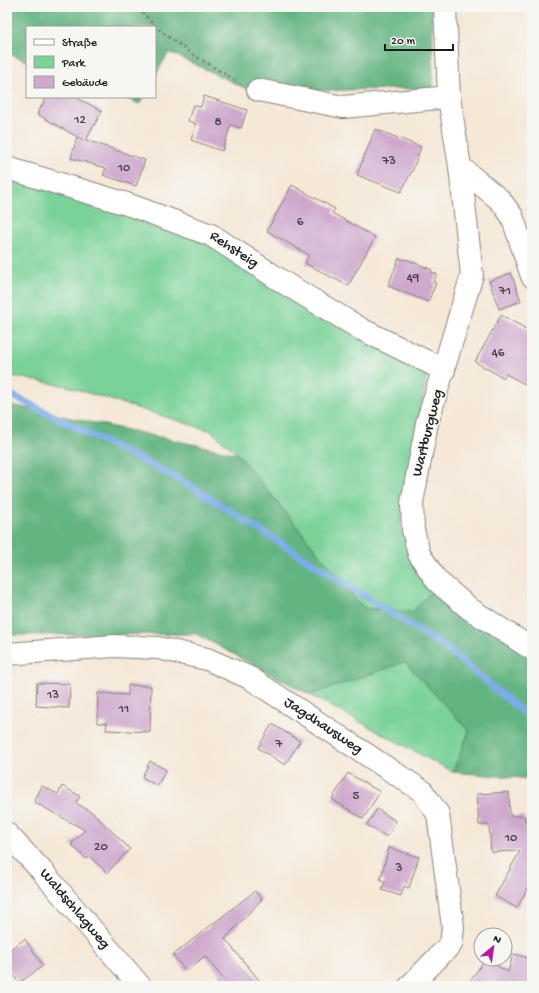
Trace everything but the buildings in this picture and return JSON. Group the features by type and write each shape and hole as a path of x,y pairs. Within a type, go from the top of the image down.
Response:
{"street":[{"name":"Wartburgweg","path":"445,7 449,97 460,167 472,275 427,423 412,504 413,530 419,554 437,581 470,609 532,649"},
{"path":"258,90 343,107 449,97"},
{"path":"460,167 500,200 512,216 532,276"},
{"name":"Rehsteig","path":"7,168 127,204 210,235 286,284 362,329 444,370"},
{"name":"Jagdhausweg","path":"7,654 114,646 158,648 207,659 250,678 422,791 438,814 453,927 451,944 410,986"},
{"name":"Waldschlagweg","path":"7,834 42,871 140,986"}],"path":[{"path":"138,7 155,26"},
{"path":"156,27 192,54 235,81 258,90"}],"green space":[{"path":"7,7 432,7 433,88 253,92 169,52 156,74 156,26 26,26 26,61 7,53"},
{"path":"125,98 143,98 140,104"},
{"path":"7,178 144,216 205,243 427,374 400,525 412,562 433,589 413,612 363,608 238,454 211,431 66,386 7,375"},
{"path":"7,404 238,454 363,608 413,612 433,589 532,657 532,779 453,772 469,731 405,662 310,695 196,634 7,635"},
{"path":"405,661 469,731 453,772 310,695"}],"waterway":[{"path":"7,393 181,480 445,647 532,720"}]}
